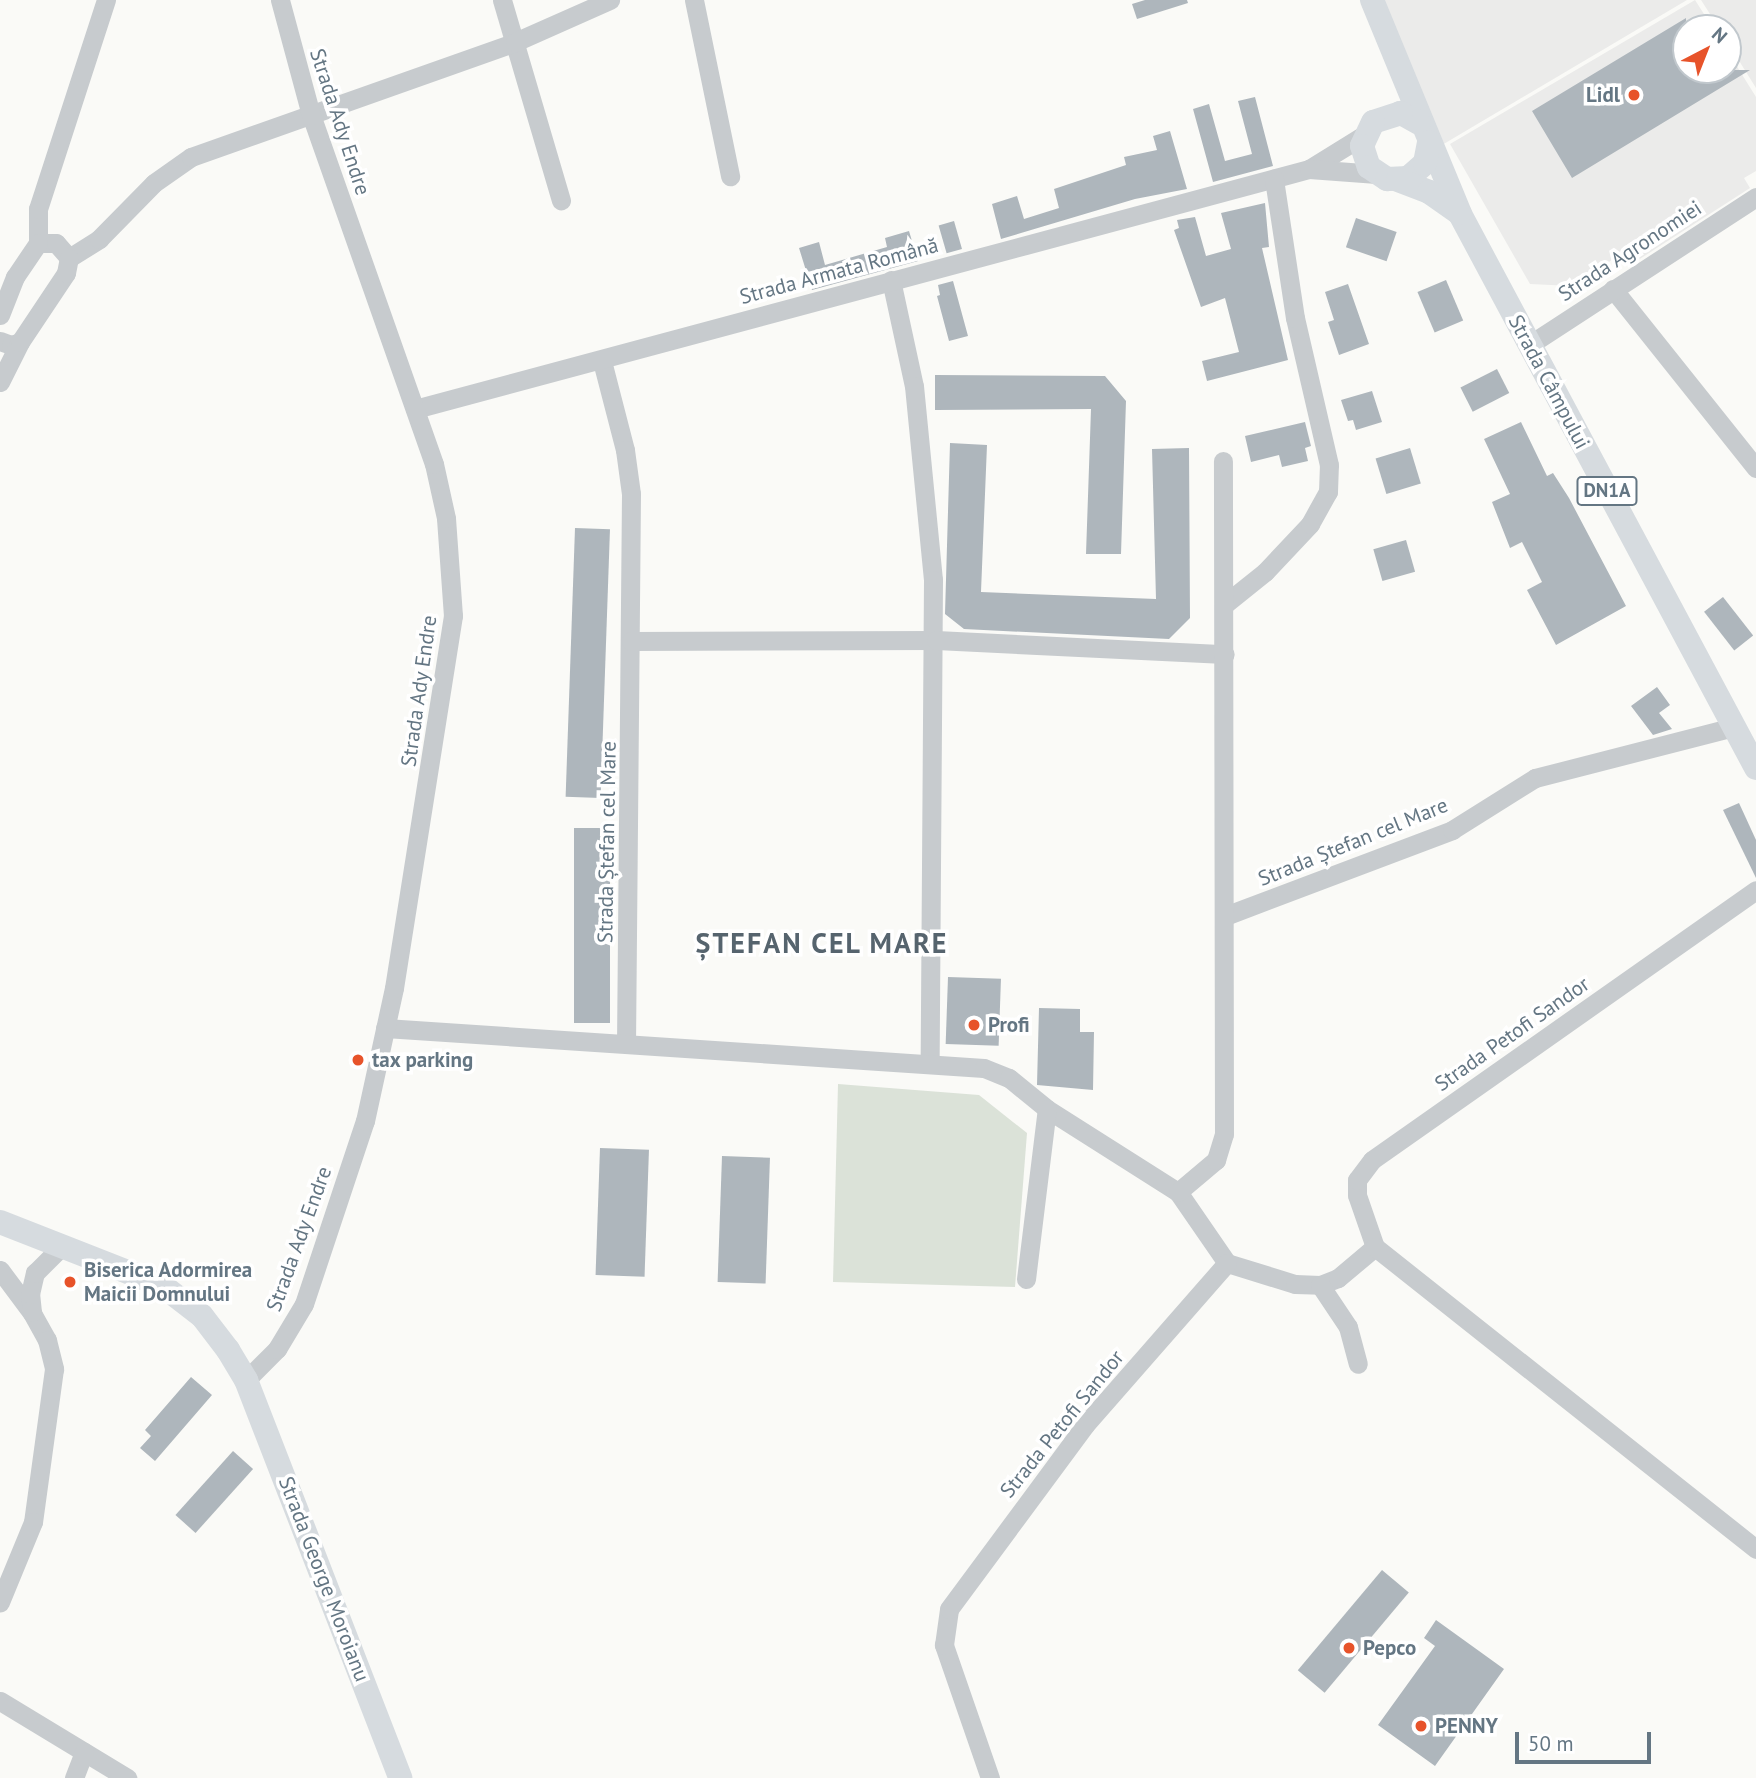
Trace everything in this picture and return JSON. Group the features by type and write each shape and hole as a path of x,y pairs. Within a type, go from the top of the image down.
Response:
{"main road":[{"name":"Strada Câmpului","path":"1372,0 1394,63 1460,214 1756,768"},
{"path":"1394,63 1389,89 1368,128 1363,157 1387,177 1429,192 1460,214"},
{"path":"1368,128 1401,113 1424,132 1425,163 1418,172 1387,177"},
{"name":"Strada George Moroianu","path":"0,1222 146,1278 183,1300 216,1332 246,1380 400,1778"}],"street":[{"path":"0,315 15,277 38,243 38,209 106,0"},
{"name":"Strada Ady Endre","path":"246,1380 277,1349 310,1288 365,1121 385,1028 453,616 446,518 415,409 311,115 280,0"},
{"path":"502,0 561,201"},
{"path":"0,382 10,341 66,274 69,258 99,239 154,183 191,157 515,42 610,0"},
{"path":"694,0 730,176"},
{"path":"1309,169 1368,128"},
{"name":"Strada Armata Română","path":"415,409 1309,169 1387,177"},
{"path":"1225,604 1265,572 1310,524 1328,492 1329,465 1294,318 1274,179"},
{"name":"Strada Agronomiei","path":"1529,345 1756,197"},
{"path":"38,243 56,243 69,258"},
{"path":"891,280 906,337 920,429 936,640 930,1064"},
{"path":"1613,289 1756,468"},
{"name":"Strada Ștefan cel Mare","path":"601,361 625,450 631,494 626,1043"},
{"name":"Strada Ștefan cel Mare","path":"1178,1192 1216,1160 1224,1134 1223,461"},
{"path":"631,641 936,640 1225,654"},
{"name":"Strada Ștefan cel Mare","path":"1225,916 1452,830 1535,778 1734,727"},
{"name":"Strada Petofi Sandor","path":"1375,1247 1357,1195 1357,1180 1372,1160 1756,890"},
{"path":"385,1028 984,1068 1009,1078 1047,1109 1178,1192 1227,1264 1295,1284 1320,1285 1346,1273 1375,1247 1756,1549"},
{"path":"1027,1279 1047,1109"},
{"path":"32,1313 30,1282 43,1262 63,1245"},
{"name":"Strada Petofi Sandor","path":"990,1778 944,1645 949,1609 1085,1425 1227,1264"},
{"path":"0,1270 32,1313 47,1339 54,1369 33,1522 0,1602"},
{"path":"1320,1285 1348,1327 1358,1364"},
{"path":"0,1700 127,1778"},
{"path":"74,1778 84,1752"}],"shaded area":[{"path":"1384,0 1687,0 1442,145"},
{"path":"1695,0 1704,14 1672,14 1672,84 1742,84 1742,74 1756,97 1756,171 1744,178 1750,188 1632,264 1624,252 1572,286 1530,284 1450,144"},
{"path":"1701,0 1756,0 1756,88 1742,66 1742,14 1710,14"},
{"path":"838,1084 979,1095 1027,1133 1015,1287 833,1282"}],"building":[{"path":"1145,0 1187,0 1188,3 1137,19 1132,4"},
{"name":"Lidl","path":"1672,26 1672,84 1727,84 1572,178 1532,111"},
{"path":"1255,97 1273,166 1213,182 1193,109 1209,104 1225,161 1252,154 1238,101"},
{"path":"1170,131 1187,189 1135,199 1001,239 992,204 1017,196 1024,219 1059,208 1054,189 1126,165 1124,157 1157,150 1153,136"},
{"path":"1265,203 1269,247 1262,248 1288,360 1207,381 1202,361 1239,352 1225,298 1201,307 1174,230 1179,228 1177,220 1195,217 1206,256 1231,249 1221,213"},
{"path":"1356,218 1397,232 1387,261 1346,247"},
{"path":"954,221 962,249 947,253 939,225"},
{"path":"909,231 918,261 812,290 799,248 819,242 825,265 887,247 885,238"},
{"path":"1446,280 1463,321 1435,333 1417,292"},
{"path":"953,281 968,336 949,341 937,296 940,295 938,285"},
{"path":"1348,284 1369,344 1339,355 1328,322 1334,320 1325,292"},
{"path":"1497,369 1509,393 1473,412 1460,388"},
{"path":"935,375 1105,376 1126,401 1121,554 1086,554 1091,409 935,410"},
{"path":"1372,391 1382,422 1356,430 1353,420 1348,421 1341,400"},
{"path":"1305,422 1311,446 1305,448 1308,461 1282,467 1279,455 1251,462 1245,436"},
{"path":"1521,422 1547,476 1553,473 1569,498 1626,606 1556,645 1527,590 1542,582 1522,542 1510,548 1492,502 1510,494 1484,439"},
{"path":"950,443 987,445 981,592 1156,599 1152,449 1189,448 1190,618 1169,639 964,629 945,614"},
{"path":"1410,448 1421,483 1386,494 1376,459"},
{"path":"575,528 610,529 601,798 566,797"},
{"path":"1406,540 1415,572 1382,581 1373,549"},
{"path":"1723,597 1753,636 1734,650 1704,612"},
{"path":"1657,687 1670,705 1659,713 1672,729 1653,735 1631,706"},
{"path":"1739,803 1756,840 1756,878 1723,810"},
{"path":"574,828 610,828 610,1023 574,1023"},
{"path":"948,977 1001,979 999,1046 946,1044"},
{"path":"1039,1008 1080,1009 1080,1032 1094,1032 1093,1090 1037,1085"},
{"path":"600,1148 649,1150 645,1277 596,1275"},
{"path":"722,1156 770,1158 766,1284 718,1282"},
{"path":"191,1377 212,1395 155,1461 140,1448 151,1436 145,1430"},
{"path":"233,1451 253,1469 196,1533 175,1515"},
{"path":"1382,1570 1409,1592 1325,1693 1298,1670"},
{"path":"1436,1620 1504,1669 1435,1766 1378,1725 1435,1646 1424,1638"}],"place":[{"name":"Lidl","path":"1634,95"},
{"name":"Profi","path":"974,1025"},
{"name":"tax parking","path":"358,1060"},
{"name":"Biserica Adormirea Maicii Domnului","path":"70,1282"},
{"name":"Pepco","path":"1349,1648"},
{"name":"PENNY","path":"1421,1726"}],"district":[{"name":"ȘTEFAN CEL MARE","path":"822,943"}]}
